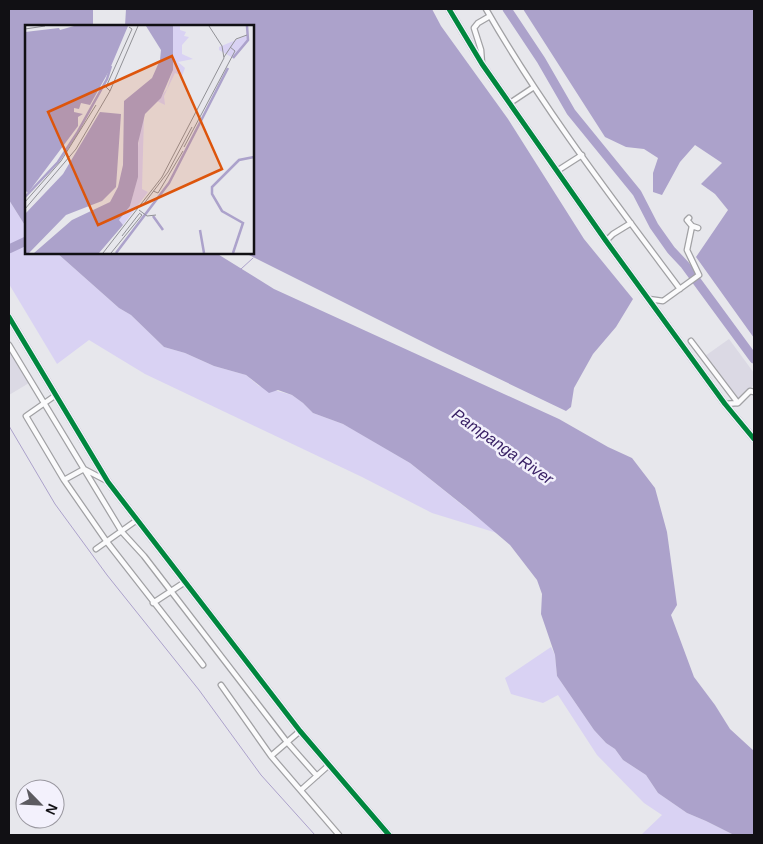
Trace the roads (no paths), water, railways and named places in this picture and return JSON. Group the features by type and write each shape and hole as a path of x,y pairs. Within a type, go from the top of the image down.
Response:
{"street":[{"path":"448,9 482,64 606,242 725,404 754,439"},
{"path":"486,9 534,86 680,289"},
{"path":"482,64 474,28 478,23 490,16"},
{"path":"510,103 534,86"},
{"path":"557,171 582,155"},
{"path":"689,218 687,220 692,226 698,228"},
{"path":"606,242 613,234 631,223"},
{"path":"647,299 663,301 699,275 687,250 692,226"},
{"path":"9,317 108,482 300,731 389,835"},
{"path":"691,341 738,403"},
{"path":"9,345 122,532 144,556 287,742 317,776"},
{"path":"725,404 738,403 750,391 754,392"},
{"path":"56,395 26,416 64,480 107,542 203,665"},
{"path":"84,469 108,482"},
{"path":"64,480 84,469"},
{"path":"96,549 137,520"},
{"path":"153,603 185,582"},
{"path":"221,685 271,756 339,835"},
{"path":"271,756 300,731"},
{"path":"301,790 329,765"}],"water":[{"path":"9,9 93,9 93,25 25,25 25,225 9,200"},
{"path":"126,9 432,9 441,26 508,119 584,239 633,299 616,327 593,354 574,388 571,407 566,411 247,254 254,254 254,25 125,25"},
{"path":"523,9 754,9 754,338 696,257 728,210 715,194 701,184 722,163 695,145 680,162 662,195 653,192 653,173 658,158 644,149 626,147 605,137"},
{"name":"Pampanga River","path":"58,254 218,254 274,289 559,419 608,447 632,458 655,488 667,532 677,605 671,615 694,677 730,729 754,751 754,835 734,835 687,813 658,793 646,775 623,760 615,749 606,743 594,730 557,676 555,655 541,614 542,594 537,580 510,545 469,510 410,463 343,424 313,413 292,395 278,390 269,393 246,375 214,366 185,353 164,347 131,315 119,308"}],"waterway":[{"path":"507,9 541,60 571,112 637,193 654,226 754,359"},
{"path":"9,249 25,241"},
{"path":"241,269 253,258"},
{"path":"9,426 55,504 107,575 199,690 261,775 315,835"}]}
